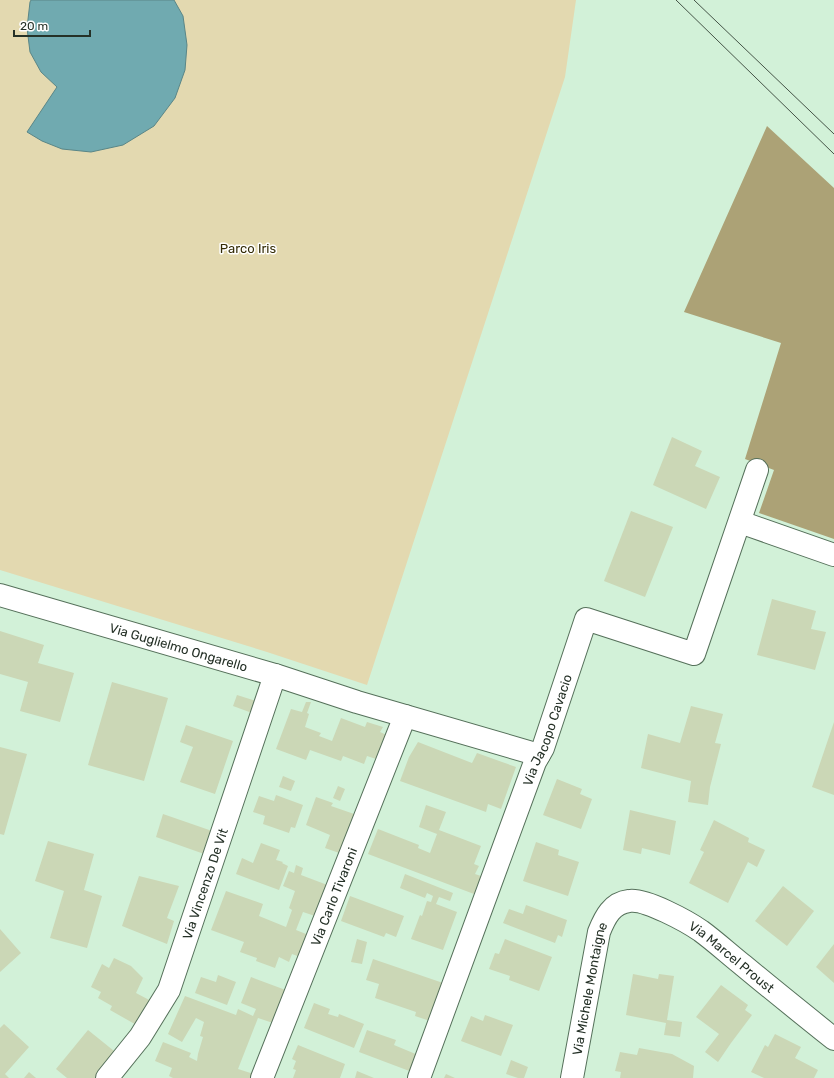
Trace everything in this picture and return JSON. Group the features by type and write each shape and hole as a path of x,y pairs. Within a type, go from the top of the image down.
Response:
{"street":[{"name":"Via Jacopo Cavacio","path":"419,1078 535,762 543,748 586,619 694,654 757,470"},
{"path":"740,522 834,555"},
{"name":"Via Guglielmo Ongarello","path":"0,595 275,675 357,702 539,755"},
{"name":"Via Vincenzo De Vit","path":"107,1078 140,1037 169,990 275,675"},
{"name":"Via Carlo Tivaroni","path":"262,1078 405,716"},
{"name":"Via Marcel Proust","path":"617,905 630,900 643,902 669,913 701,931 834,1040"},
{"name":"Via Michele Montaigne","path":"572,1078 599,932 604,919 617,905"}],"green space":[{"name":"Parco Iris","path":"0,0 576,0 565,77 367,685 267,652 0,570"}],"shaded area":[{"path":"767,126 834,188 834,539 759,513 774,470 745,459 781,343 684,312"}],"water":[{"path":"31,0 174,0 183,16 187,45 185,70 175,98 154,126 123,145 91,152 62,149 42,141 27,132 57,87 41,72 30,52 27,28"}],"building":[{"path":"672,437 702,451 695,466 720,477 706,509 653,485"},
{"path":"631,511 673,527 645,597 604,581"},
{"path":"772,599 816,611 811,629 826,632 815,670 757,655"},
{"path":"0,631 44,645 38,663 74,673 60,722 20,711 28,682 0,674"},
{"path":"112,682 168,698 144,781 88,765"},
{"path":"237,695 256,701 252,713 233,706"},
{"path":"306,702 311,702 307,713 309,714 305,727 321,733 319,736 332,741 341,718 365,727 367,722 383,727 380,732 391,737 382,761 367,756 364,764 343,756 341,761 310,750 306,760 276,749 291,709 302,712"},
{"path":"691,706 723,714 715,743 721,744 710,787 708,805 688,802 691,781 641,768 648,734 680,743"},
{"path":"834,722 834,795 812,787"},
{"path":"186,725 233,741 215,794 180,782 193,747 180,742"},
{"path":"418,742 472,763 477,753 516,767 501,809 488,804 486,812 400,781 409,757"},
{"path":"0,747 27,754 4,835 0,834"},
{"path":"283,776 295,781 291,791 279,787"},
{"path":"557,779 582,789 580,794 592,799 581,829 543,815"},
{"path":"338,786 345,789 340,801 333,798"},
{"path":"276,795 303,805 295,828 291,827 289,833 263,824 265,816 253,812 259,796 274,801"},
{"path":"316,797 333,803 331,806 357,815 342,854 325,848 330,835 306,825"},
{"path":"426,805 446,812 439,830 481,846 474,864 479,866 475,874 481,876 474,894 368,854 378,829 419,845 418,848 430,853 437,834 419,827"},
{"path":"630,810 676,821 670,855 642,848 641,854 623,850"},
{"path":"163,814 215,832 207,855 156,837"},
{"path":"714,820 749,838 748,842 765,850 757,867 748,862 728,903 689,883 704,852 700,850"},
{"path":"48,841 94,854 84,890 102,896 87,948 50,938 64,891 35,881"},
{"path":"536,842 559,850 558,855 579,862 568,896 523,881"},
{"path":"261,843 280,850 276,860 283,862 282,863 288,866 279,890 236,874 242,858 253,863"},
{"path":"296,865 303,868 301,875 330,886 318,917 303,912 296,930 311,936 303,958 292,954 289,962 279,957 275,968 256,961 257,958 240,952 244,942 211,930 226,891 263,904 259,916 286,927 292,910 289,908 295,891 283,886 289,871 294,873"},
{"path":"405,874 453,893 450,901 439,897 436,904 457,912 443,950 411,939 420,915 422,916 427,901 431,902 433,896 427,893 425,898 400,888"},
{"path":"139,876 179,886 167,918 174,921 167,944 122,926"},
{"path":"783,886 814,911 787,946 755,921"},
{"path":"350,896 404,916 396,937 386,933 384,937 341,921"},
{"path":"526,905 567,920 562,937 558,935 555,943 503,923 509,909 523,914"},
{"path":"0,929 21,953 0,972"},
{"path":"357,939 367,942 362,964 351,962"},
{"path":"505,939 552,957 539,991 509,980 510,976 489,969 495,953 499,954"},
{"path":"834,944 834,983 816,967"},
{"path":"114,958 131,966 143,978 136,993 153,1002 140,1027 110,1010 112,1006 98,998 101,992 91,987 102,964 109,968"},
{"path":"373,959 446,984 433,1022 415,1016 416,1012 375,998 379,984 366,980"},
{"path":"633,974 658,979 659,974 674,976 667,1020 682,1022 680,1037 664,1035 666,1023 626,1015"},
{"path":"218,975 236,982 227,1005 195,993 201,977 216,982"},
{"path":"251,977 291,992 273,1023 258,1018 238,1069 257,1075 256,1078 173,1078 169,1076 172,1068 155,1061 163,1042 191,1053 189,1057 197,1061 203,1037 200,1036 204,1022 196,1018 182,1042 168,1034 185,996 236,1015 238,1009 253,1016 256,1009 241,1003"},
{"path":"721,985 748,1005 745,1010 752,1015 718,1062 705,1052 719,1034 696,1017"},
{"path":"314,1003 330,1009 328,1014 338,1017 339,1014 364,1024 354,1048 304,1028"},
{"path":"485,1015 513,1025 501,1056 461,1041 471,1016 483,1021"},
{"path":"4,1024 29,1047 5,1074 9,1078 0,1078 0,1028"},
{"path":"88,1030 119,1055 100,1078 67,1078 56,1069"},
{"path":"367,1030 396,1040 394,1045 418,1055 412,1072 359,1052"},
{"path":"775,1034 801,1047 795,1058 818,1070 814,1078 764,1078 751,1072 765,1045 768,1047"},
{"path":"298,1045 345,1064 340,1078 293,1078 296,1070 293,1069 296,1061 292,1059"},
{"path":"639,1048 672,1054 694,1066 693,1078 620,1078 621,1072 615,1071 620,1052 637,1055"},
{"path":"511,1060 528,1067 524,1078 518,1078 506,1074"},
{"path":"357,1071 374,1078 355,1078"},
{"path":"29,1072 36,1078 24,1078"},
{"path":"446,1074 455,1078 444,1078"}],"tram line":[{"path":"676,0 834,154"},
{"path":"694,0 834,134"}]}
